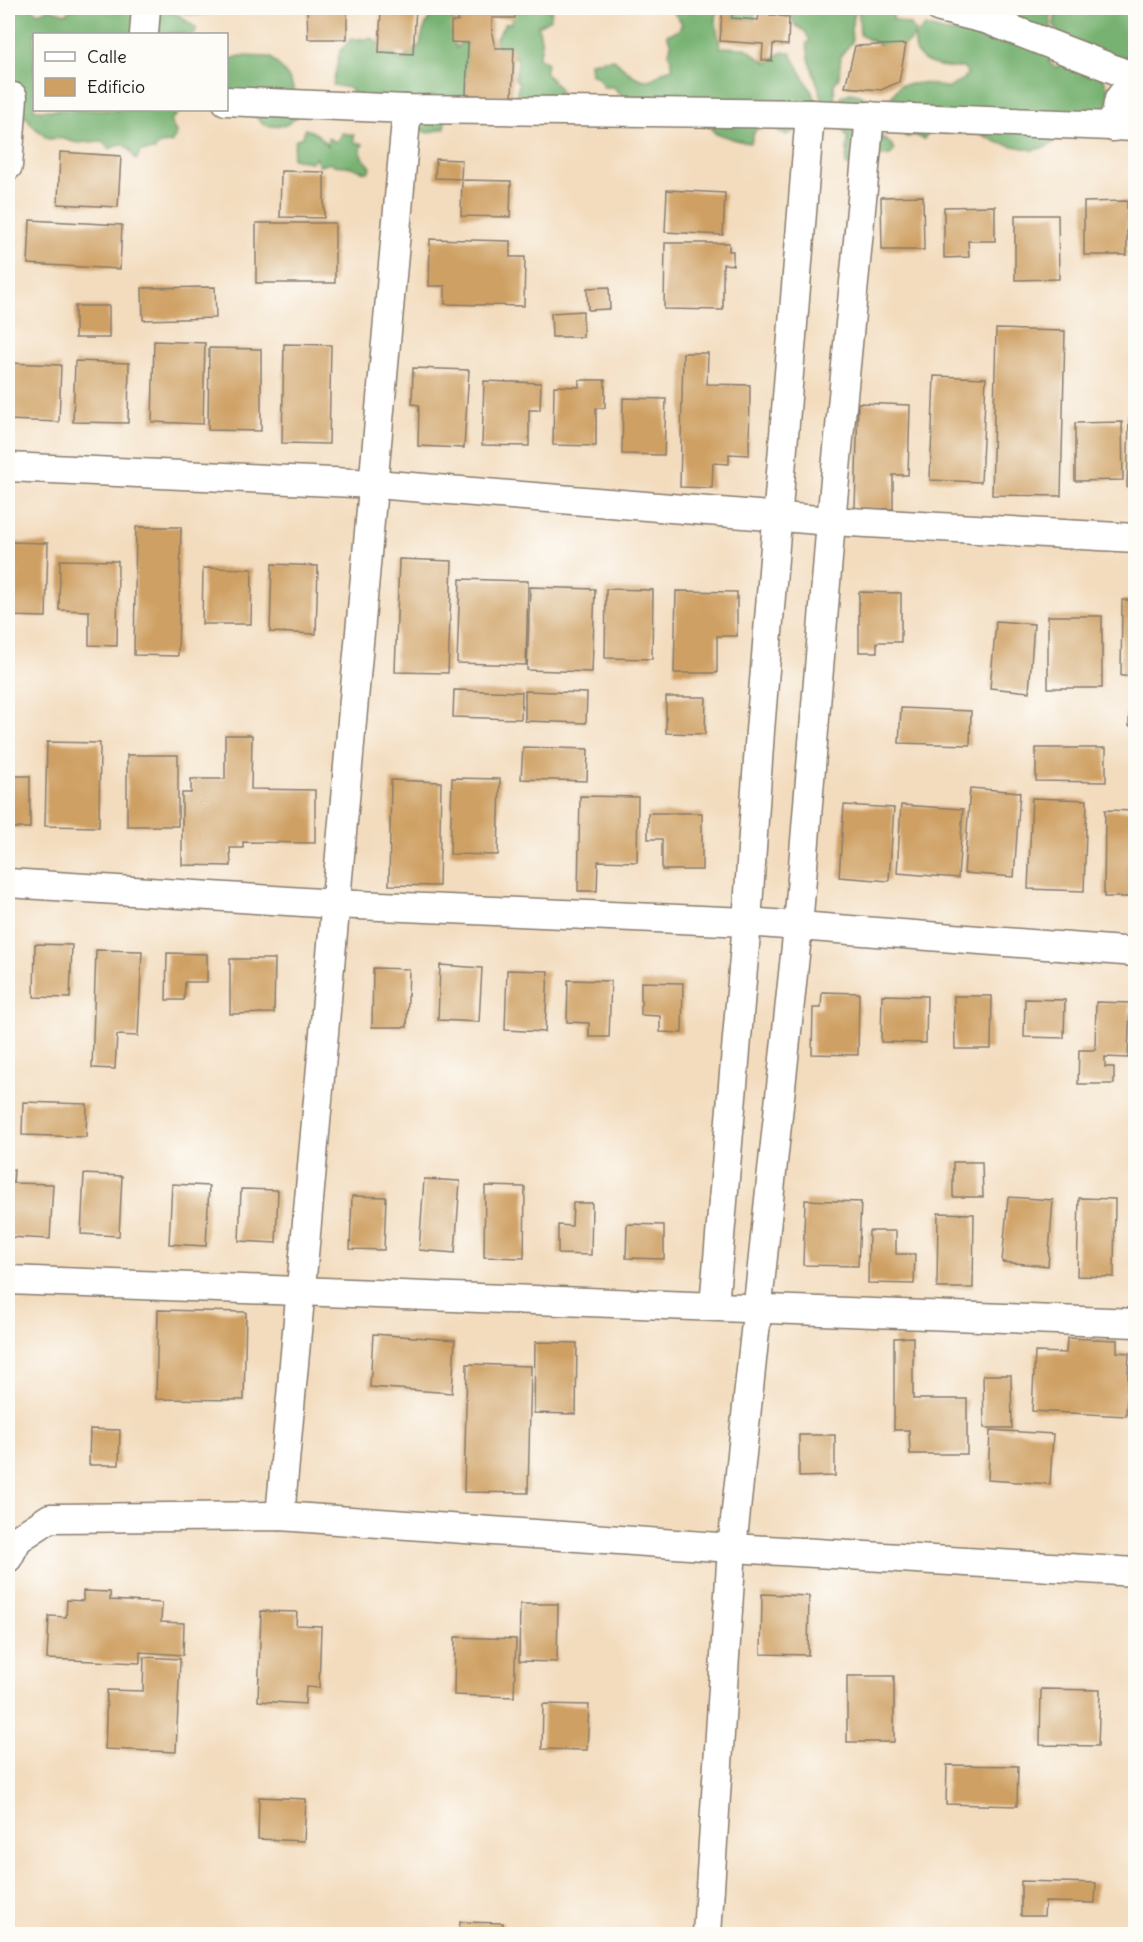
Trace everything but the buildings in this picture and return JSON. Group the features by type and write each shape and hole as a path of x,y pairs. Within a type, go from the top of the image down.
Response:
{"street":[{"path":"144,33 146,8"},
{"path":"228,101 407,109 810,114 1124,127 1119,99 1135,77 988,20 940,8"},
{"path":"8,166 18,97"},
{"path":"280,1516 375,484 407,109"},
{"path":"714,1306 747,922 760,731 810,114"},
{"path":"707,1935 732,1548 798,927 831,521 870,116"},
{"path":"8,467 375,484 831,521 1136,538"},
{"path":"8,883 335,904 747,922 1136,952"},
{"path":"8,1280 1136,1323"},
{"path":"8,1558 18,1539 50,1518 280,1516 732,1548 1136,1572"}],"green space":[{"path":"8,8 32,8 38,13 49,9 66,14 72,8 153,8 168,10 196,28 195,33 33,33 33,111 180,111 170,121 177,134 171,143 159,144 155,150 141,151 136,160 130,150 122,144 109,149 101,141 77,143 60,138 48,139 32,125 27,117 8,121"},
{"path":"177,8 215,8 196,15"},
{"path":"438,8 461,8 454,13 451,34 456,48 462,42 474,46 477,104 445,115 445,128 428,133 359,102 349,88 333,85 340,51 351,39 372,38 378,44 385,43 395,56 403,60 408,53 420,45 426,25"},
{"path":"514,8 552,10 550,19 538,26 541,46 538,57 547,63 545,73 560,89 560,93 568,98 516,100 519,83 515,80 518,60 513,55 498,52 496,38 506,23 511,23"},
{"path":"674,8 755,8 755,20 732,18 727,11 717,13 716,26 720,47 746,48 769,63 778,54 790,52 817,102 796,131 786,135 778,131 780,115 755,130 751,143 716,134 710,126 623,98 614,87 604,87 597,76 591,75 590,62 614,59 631,74 646,80 673,68 669,53 671,44 667,35 679,30 682,23 674,13"},
{"path":"774,8 835,8 837,13 856,8 851,28 852,42 841,55 839,78 834,84 835,105 823,106 810,64 806,44 810,41 805,31 795,25 792,17 778,13"},
{"path":"856,8 886,8 893,14 893,19 910,25 916,32 909,42 890,50 860,35 859,14"},
{"path":"970,8 1050,8 1051,30 1058,52 1049,62 1055,67 1066,63 1100,72 1108,88 1107,117 1061,135 1046,147 1033,150 999,143 981,134 928,132 924,139 914,135 907,137 897,125 889,101 900,85 923,83 949,88 968,74 964,68 932,64 921,58 917,53 914,38 925,26 945,32 964,32 979,38 982,25"},
{"path":"1056,8 1135,8 1135,58 1123,57 1119,62 1060,39 1054,25"},
{"path":"240,56 270,57 284,71 291,83 299,115 286,125 270,126 264,125 251,112 228,104 228,58"},
{"path":"850,93 864,97 868,102 877,133 895,150 890,155 854,168 846,164 848,138 841,124 839,113 841,97"},
{"path":"305,129 318,135 328,146 328,138 336,142 342,133 354,135 354,142 363,144 360,150 362,157 371,167 368,172 330,163 319,166 316,158 310,162 292,158 296,139 303,137"}]}
